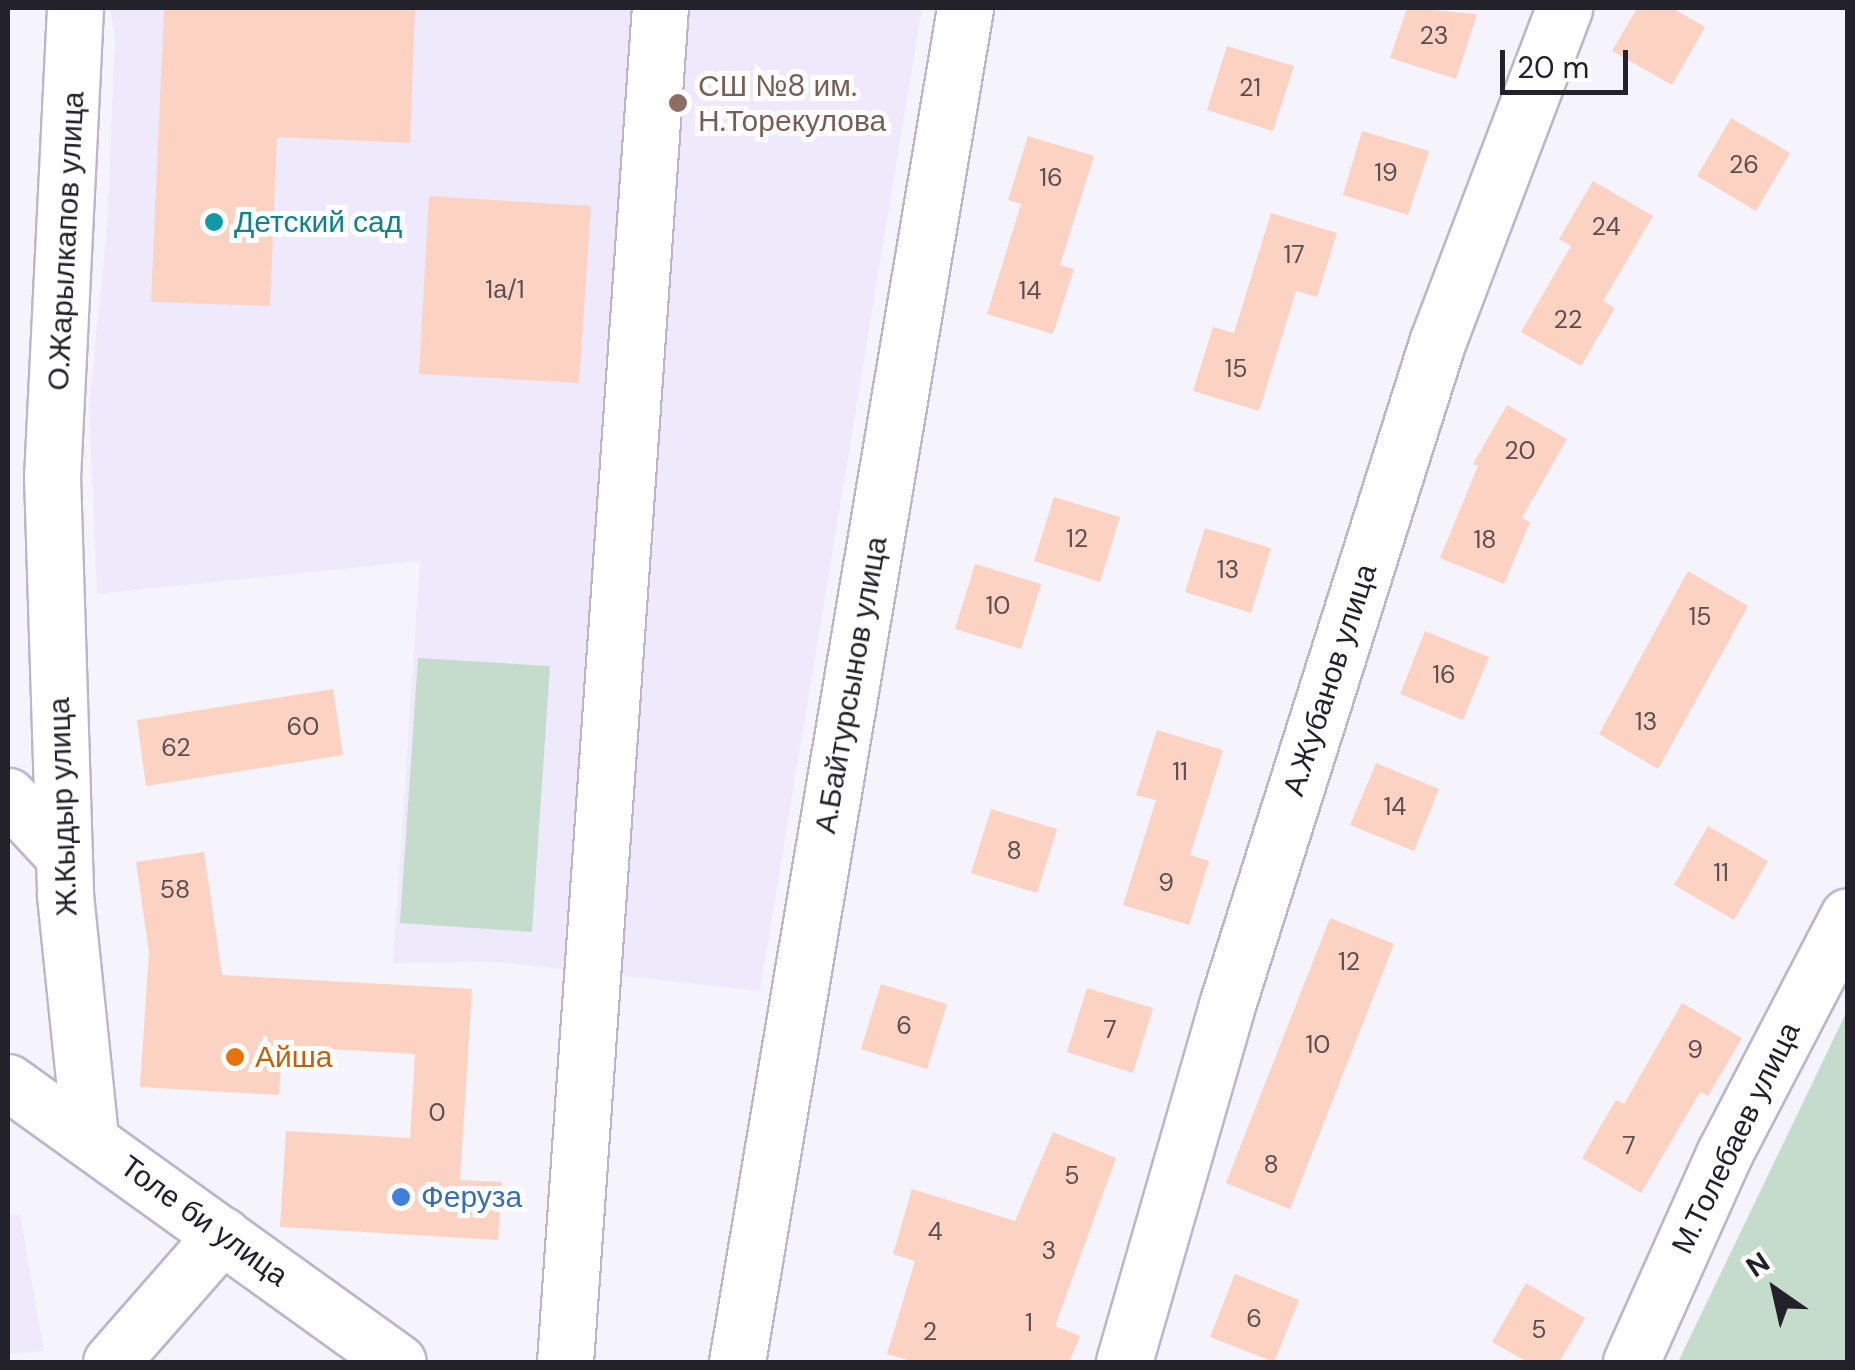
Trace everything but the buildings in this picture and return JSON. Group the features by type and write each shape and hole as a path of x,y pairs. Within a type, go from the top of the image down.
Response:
{"street":[{"name":"О.Жарылкапов улица","path":"52,476 75,8"},
{"path":"565,1362 660,8"},
{"name":"А.Байтурсынов улица","path":"736,1362 966,8"},
{"name":"А.Жубанов улица","path":"1124,1362 1227,1005 1437,343 1564,8"},
{"name":"Ж.Кыдыр улица","path":"52,476 64,855 90,1137"},
{"path":"8,796 64,855"},
{"name":"М.Толебаев улица","path":"1631,1362 1724,1154 1848,916"},
{"name":"Толе би улица","path":"8,1082 90,1137 388,1360"},
{"path":"111,1362 222,1235"}],"shaded area":[{"path":"110,8 922,8 760,991 499,962 393,963 420,561 97,594 89,407 107,228 115,39"},
{"path":"20,1214 44,1351 8,1354 8,1215"}],"green space":[{"path":"418,658 550,666 532,932 400,923"},
{"path":"1847,1011 1847,1362 1678,1362"}],"place":[{"name":"СШ №8 им. Н.Торекулова","path":"678,103"},
{"name":"Детский сад","path":"214,222"},
{"name":"Айша","path":"235,1057"},
{"name":"Феруза","path":"401,1197"}]}
